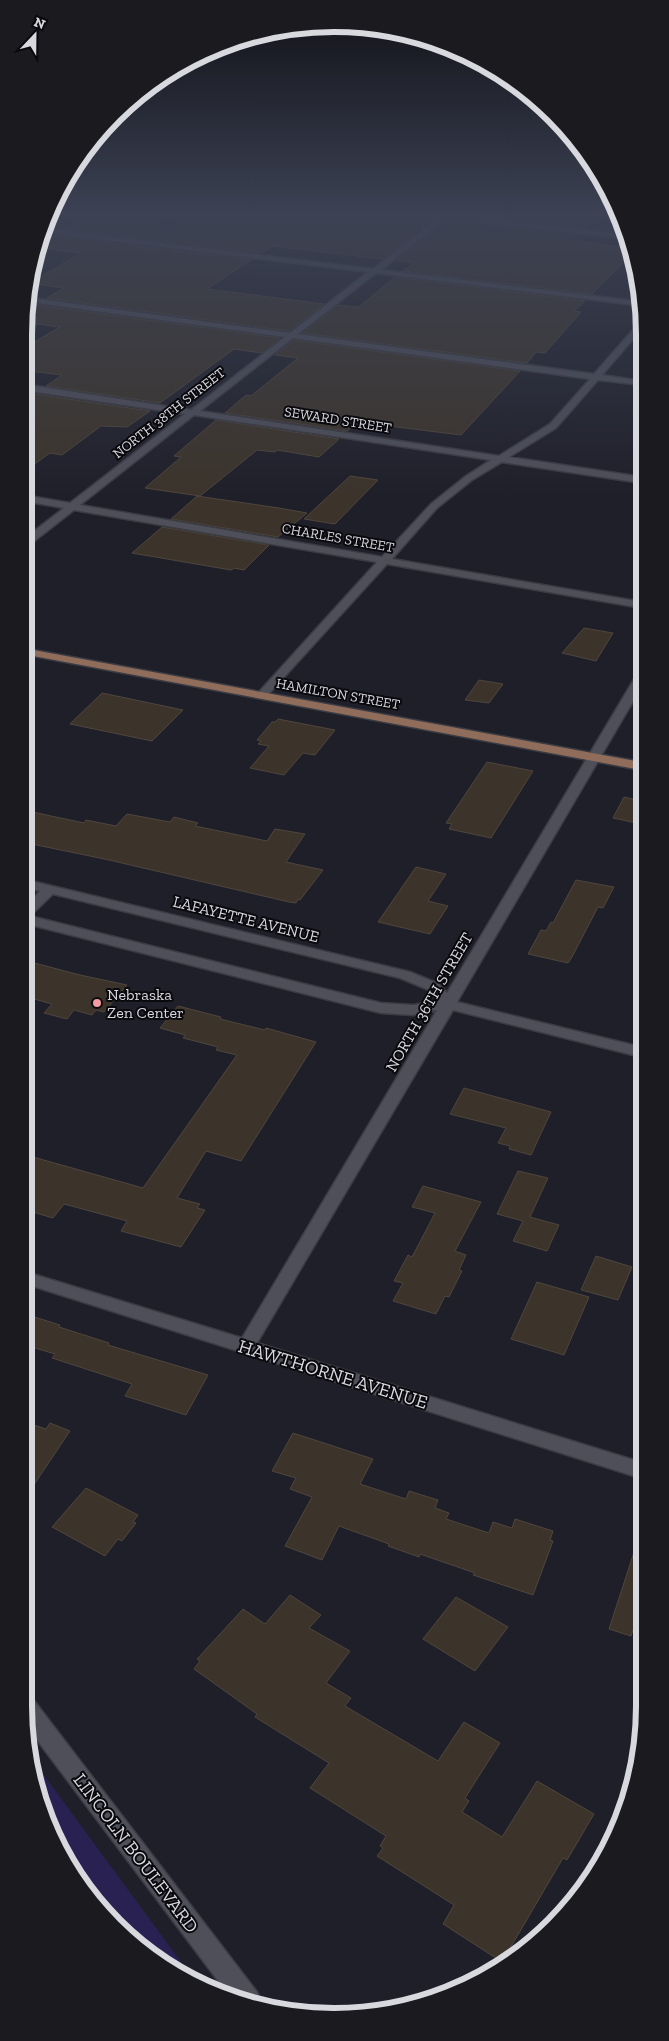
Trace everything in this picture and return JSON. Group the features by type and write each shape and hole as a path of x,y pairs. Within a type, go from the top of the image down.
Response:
{"main road":[{"name":"HAMILTON STREET","path":"33,653 636,765"}],"street":[{"path":"84,307 636,382"},
{"name":"NORTH 38TH STREET","path":"33,537 329,307"},
{"path":"262,696 434,506 469,478 553,426 636,332"},
{"name":"SEWARD STREET","path":"33,389 636,479"},
{"name":"CHARLES STREET","path":"33,500 636,604"},
{"name":"NORTH 36TH STREET","path":"246,1347 636,686"},
{"name":"LAFAYETTE AVENUE","path":"33,885 405,975 434,988 448,1004"},
{"path":"33,907 50,889"},
{"path":"33,921 381,1008 413,1010 448,1004 636,1051"},
{"name":"HAWTHORNE AVENUE","path":"33,1280 636,1469"},
{"name":"LINCOLN BOULEVARD","path":"33,1717 243,1994"}],"shaded area":[{"path":"39,1770 187,1970 167,1958 135,1934 107,1906 83,1874 55,1822"}],"building":[{"path":"34,307 53,307 280,338 262,353 234,349 160,403 46,386 62,375 33,371 33,343 60,327 33,323"},
{"path":"115,307 320,307 289,331"},
{"path":"335,307 578,307 574,311 581,312 545,353 536,352 527,363 303,333"},
{"path":"294,340 520,371 461,435 357,422 347,431 225,413 246,395 251,396 298,358 275,355"},
{"path":"33,395 150,411 127,427 101,426 62,455 50,453 33,465"},
{"path":"216,420 339,439 319,457 277,450 275,452 257,450 200,496 145,488 181,457 174,456"},
{"path":"350,476 378,480 335,524 304,519"},
{"path":"197,496 307,513 278,537 171,519"},
{"path":"162,527 269,545 244,570 234,568 231,570 132,553"},
{"path":"584,628 613,633 596,661 562,653"},
{"path":"479,680 503,684 489,703 465,700"},
{"path":"102,693 183,710 152,741 70,724"},
{"path":"278,719 335,730 315,755 303,753 284,775 250,768 269,746 258,744 261,741 257,740 272,722"},
{"path":"487,762 533,771 491,838 449,829 452,824 446,823"},
{"path":"624,797 636,800 636,823 613,818"},
{"path":"33,812 84,823 86,820 116,826 127,814 170,822 174,817 198,823 195,826 267,841 275,829 305,834 286,862 323,870 296,903 33,844"},
{"path":"416,867 446,874 428,901 448,906 430,934 378,922"},
{"path":"576,880 614,887 603,908 598,907 568,963 528,954 541,930 546,931 551,922 553,923"},
{"path":"33,963 127,985 104,1012 96,1010 92,1015 74,1010 67,1019 44,1013 52,1004 33,999"},
{"path":"178,1006 221,1017 220,1019 265,1030 266,1028 316,1042 241,1161 206,1151 177,1198 200,1204 197,1208 205,1210 181,1247 121,1231 127,1221 64,1204 53,1218 33,1212 33,1157 143,1188 237,1055 216,1050 218,1047 183,1038 185,1035 160,1028"},
{"path":"464,1088 551,1112 531,1155 509,1149 510,1146 498,1143 506,1128 450,1114"},
{"path":"518,1171 548,1178 530,1217 559,1225 547,1251 513,1241 523,1221 497,1214"},
{"path":"423,1186 481,1202 455,1251 466,1255 459,1270 462,1271 449,1297 445,1296 436,1314 393,1301 403,1283 394,1281 408,1255 412,1257 435,1213 412,1207"},
{"path":"596,1256 632,1267 618,1300 581,1290"},
{"path":"537,1282 589,1297 564,1355 511,1339"},
{"path":"33,1317 109,1343 108,1345 208,1375 186,1415 125,1396 132,1384 52,1358 55,1354 33,1347"},
{"path":"50,1423 70,1431 33,1486 33,1425 46,1429"},
{"path":"293,1433 373,1459 360,1484 406,1499 409,1491 438,1500 435,1508 449,1513 446,1519 489,1533 493,1522 512,1528 515,1519 553,1531 550,1540 553,1541 533,1595 473,1575 475,1573 420,1554 419,1557 388,1546 389,1544 339,1526 322,1560 285,1546 312,1497 290,1489 296,1478 272,1471"},
{"path":"86,1488 138,1515 133,1522 136,1523 122,1541 118,1539 105,1556 52,1527"},
{"path":"636,1549 636,1631 633,1630 631,1636 609,1629"},
{"path":"290,1595 321,1615 309,1628 350,1651 326,1683 351,1698 345,1706 438,1761 464,1722 500,1743 465,1798 469,1801 462,1812 502,1837 537,1781 594,1814 567,1860 563,1858 506,1955 502,1958 499,1960 443,1924 454,1905 377,1856 383,1848 380,1846 386,1836 310,1788 329,1763 255,1717 257,1714 194,1669 200,1661 197,1659 243,1609 265,1624"},
{"path":"456,1597 508,1627 475,1671 423,1639"}],"place":[{"name":"Nebraska Zen Center","path":"97,1003"}]}
